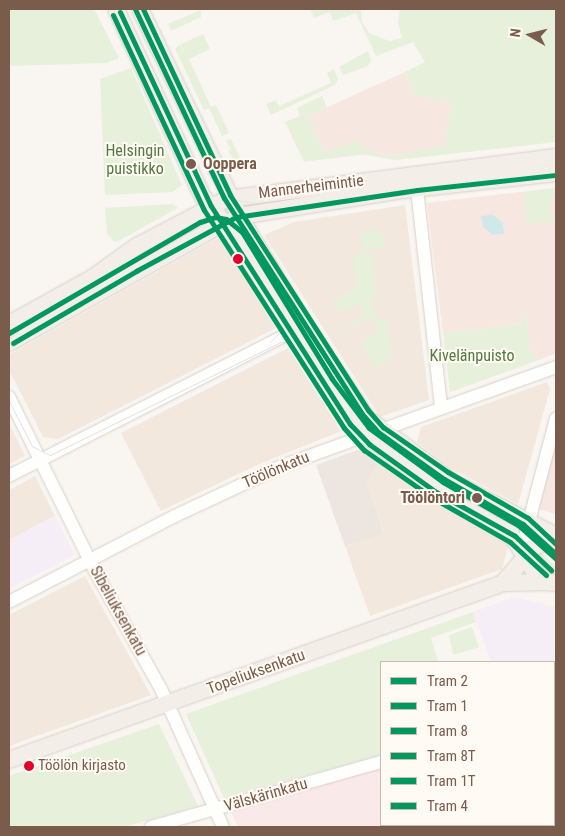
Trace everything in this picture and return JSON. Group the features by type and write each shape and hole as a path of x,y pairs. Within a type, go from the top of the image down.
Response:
{"main road":[{"path":"116,9 209,207 224,223 299,329 378,430 453,482 529,520 556,536"},
{"path":"140,9 230,198 299,329 362,435 457,504 511,534 524,552 534,571 551,582"},
{"name":"Mannerheimintie","path":"9,324 92,278 130,251 209,207 230,198 392,176 556,157"},
{"path":"220,178 234,186 342,172 392,176"},
{"name":"Mannerheimintie","path":"9,343 224,223 240,217 417,189 556,173"},
{"path":"503,583 524,552 540,543 556,541"},
{"name":"Topeliuksenkatu","path":"9,760 503,583 551,582"}],"street":[{"path":"417,189 441,408"},
{"path":"9,476 299,329"},
{"name":"Töölönkatu","path":"9,602 208,500 284,465 362,435 556,367"},
{"name":"Sibeliuksenkatu","path":"9,397 90,560 167,704 223,827"},
{"path":"524,552 529,520 556,418"},
{"path":"555,715 556,708"},
{"name":"Välskärinkatu","path":"151,827 380,762"}],"shaded area":[{"path":"405,72 415,95 452,103 446,131 449,149 391,156 374,153 328,159 308,116"},
{"path":"556,188 556,353 539,360 530,351 526,310 520,324 443,333 427,203"},
{"path":"405,205 429,400 380,417 264,235 294,222"},
{"path":"220,237 276,328 58,439 43,437 9,370 9,355"},
{"path":"288,348 341,431 257,465 161,511 121,433"},
{"path":"547,382 550,389 518,504 449,467 417,442 421,427"},
{"path":"9,423 25,456 9,464"},
{"path":"556,443 556,514 538,509"},
{"path":"360,449 380,463 366,482 384,533 345,546 316,465"},
{"path":"380,463 434,501 509,543 502,569 370,616 345,546 384,532 366,482"},
{"path":"35,476 55,516 9,540 9,490"},
{"path":"55,516 75,555 9,589 9,540"},
{"path":"85,576 151,695 9,746 9,615"},
{"path":"514,597 556,607 555,661 491,661 473,612"},
{"path":"555,761 556,799 555,800"},
{"path":"380,768 380,826 555,826 556,799 556,827 238,827 231,812"}],"green space":[{"path":"9,9 94,9 119,58 107,63 9,66"},
{"path":"310,9 361,9 362,22 369,33 389,41 402,38 398,22 400,9 556,9 556,142 396,160 361,154 304,162 285,122 300,116 297,108 322,96 327,107 308,116 325,153 357,139 361,146 374,153 391,156 448,145 446,131 452,103 415,95 405,72 425,62 413,42 376,56 356,13 333,21 330,12 314,18"},
{"path":"201,10 201,17 171,31 168,24"},
{"path":"203,34 210,49 189,59 211,107 216,105 229,133 222,136 209,108 204,110 175,49 180,44 186,57 181,44"},
{"path":"368,51 371,60 368,66 343,75 339,67"},
{"name":"Helsingin puistikko","path":"131,68 182,185 173,192 105,195 100,79"},
{"path":"334,69 338,79 335,85 271,115 266,104 276,100 279,106 331,83 327,73"},
{"path":"231,139 244,166 242,168 228,152 231,149 226,141"},
{"path":"556,188 549,210 555,221 527,224 524,192"},
{"name":"Helsingin puistikko","path":"173,204 178,208 122,239 115,242 107,234 105,208"},
{"path":"382,230 385,247 363,251 360,234"},
{"path":"371,252 377,295 369,302 380,320 387,320 392,354 377,369 360,344 377,331 371,317 352,328 350,324 366,314 357,304 343,313 331,303 357,288 353,254"},
{"name":"Kivelänpuisto","path":"526,309 530,351 539,360 450,392 443,333 520,324"},
{"path":"539,551 556,567 556,574 549,574 535,561"},
{"path":"473,612 476,622 431,638 438,661 380,661 380,755 224,798 186,714"},
{"path":"472,627 479,647 453,655 449,635"},
{"path":"159,724 198,806 124,827 9,827 9,776"},
{"path":"556,806 556,827 537,827 555,826"}],"water":[{"path":"493,215 503,223 504,234 493,235 483,227 481,216"}],"tram line":[{"name":"8","path":"135,9 224,198 362,414 378,432 444,479 523,524 556,554"},
{"name":"1T","path":"143,9 230,195 368,410 383,427 448,472 528,518 556,544"},
{"name":"1","path":"120,12 211,206 350,424 369,444 436,492 515,536 551,570"},
{"name":"8T","path":"113,15 204,210 344,428 364,450 433,498 510,542 546,575"},
{"path":"207,173 227,199 253,202"},
{"name":"4","path":"13,343 136,271 236,217 417,190 556,175"},
{"name":"2","path":"9,333 200,222 215,217 226,219 242,232 332,379 369,428 443,482 518,525 556,559"},
{"path":"270,342 285,327 282,304"},
{"path":"9,338 18,332"},
{"path":"9,401 32,446 50,455 281,342 301,345 314,357"}],"place":[{"name":"Ooppera","path":"191,164"},
{"name":"Töölöntori","path":"477,498"},
{"name":"Töölön kirjasto","path":"29,766"}]}
